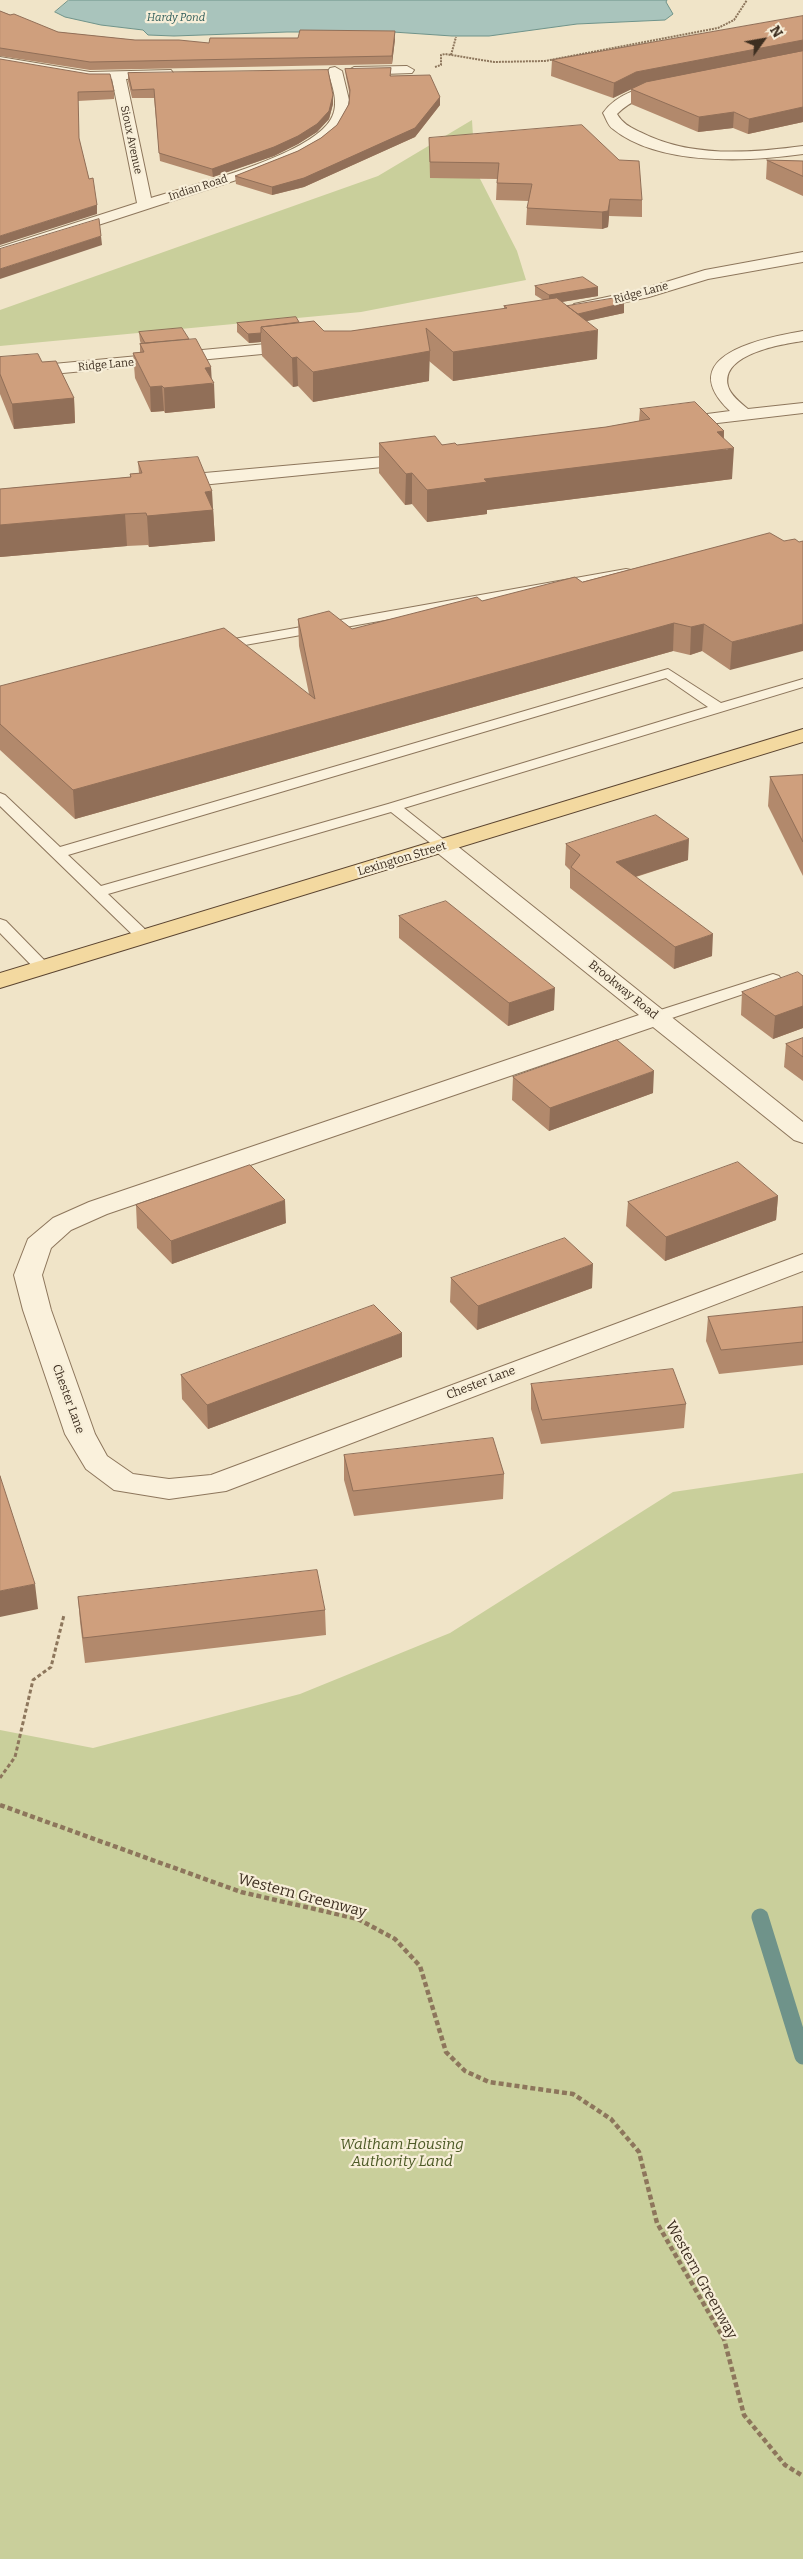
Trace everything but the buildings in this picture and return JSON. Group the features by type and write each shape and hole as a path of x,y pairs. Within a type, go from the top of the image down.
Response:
{"main road":[{"name":"Lexington Street","path":"0,981 803,735"}],"street":[{"path":"0,61 90,76"},
{"name":"Indian Road","path":"0,252 145,206 290,156 334,127 342,111 342,97 330,71 407,70"},
{"path":"27,80 178,73"},
{"name":"Sioux Avenue","path":"118,75 145,206"},
{"path":"681,83 641,92 620,102 610,113 617,126 667,149 694,154 765,155 803,150"},
{"name":"Ridge Lane","path":"568,309 643,294 705,275 803,257"},
{"path":"744,415 728,400 718,385 720,372 728,360 745,351 770,342 803,336"},
{"name":"Ridge Lane","path":"0,374 314,344"},
{"path":"657,426 803,408"},
{"path":"155,483 434,457"},
{"name":"Brookway Road","path":"443,846 803,1134"},
{"name":"Chester Lane","path":"657,1017 98,1208 62,1224 38,1245 28,1274 38,1310 80,1434 96,1462 125,1483 169,1488 214,1484 803,1262"}],"lane":[{"path":"200,650 644,570"},
{"path":"57,853 668,673 719,708"},
{"path":"98,892 393,807 803,683"},
{"path":"0,798 144,937"},
{"path":"393,807 443,846"},
{"path":"0,924 43,968"},
{"path":"657,1017 773,979"}],"path":[{"path":"407,70 442,65 441,55 474,60 545,61 701,33 726,26 738,18 747,0"},
{"path":"451,55 456,38"},
{"path":"0,1778 15,1757 33,1680 51,1666 64,1615"},
{"name":"Western Greenway","path":"0,1805 241,1892 358,1919 395,1939 420,1966 446,2052 465,2071 489,2082 573,2094 611,2119 639,2152 657,2224 724,2339 744,2415 785,2465 803,2476"}],"green space":[{"path":"472,120 475,169 517,251 526,280 361,312 0,346 0,310 378,176"},
{"name":"Waltham Housing Authority Land","path":"803,1473 803,2559 0,2559 0,1730 93,1748 300,1694 450,1633 673,1492"}],"water":[{"name":"Hardy Pond","path":"69,0 667,0 666,2 673,14 665,20 577,24 489,36 452,36 393,32 287,32 174,36 148,35 143,30 101,25 65,17 55,12"}],"waterway":[{"path":"760,1917 803,2056"}]}
